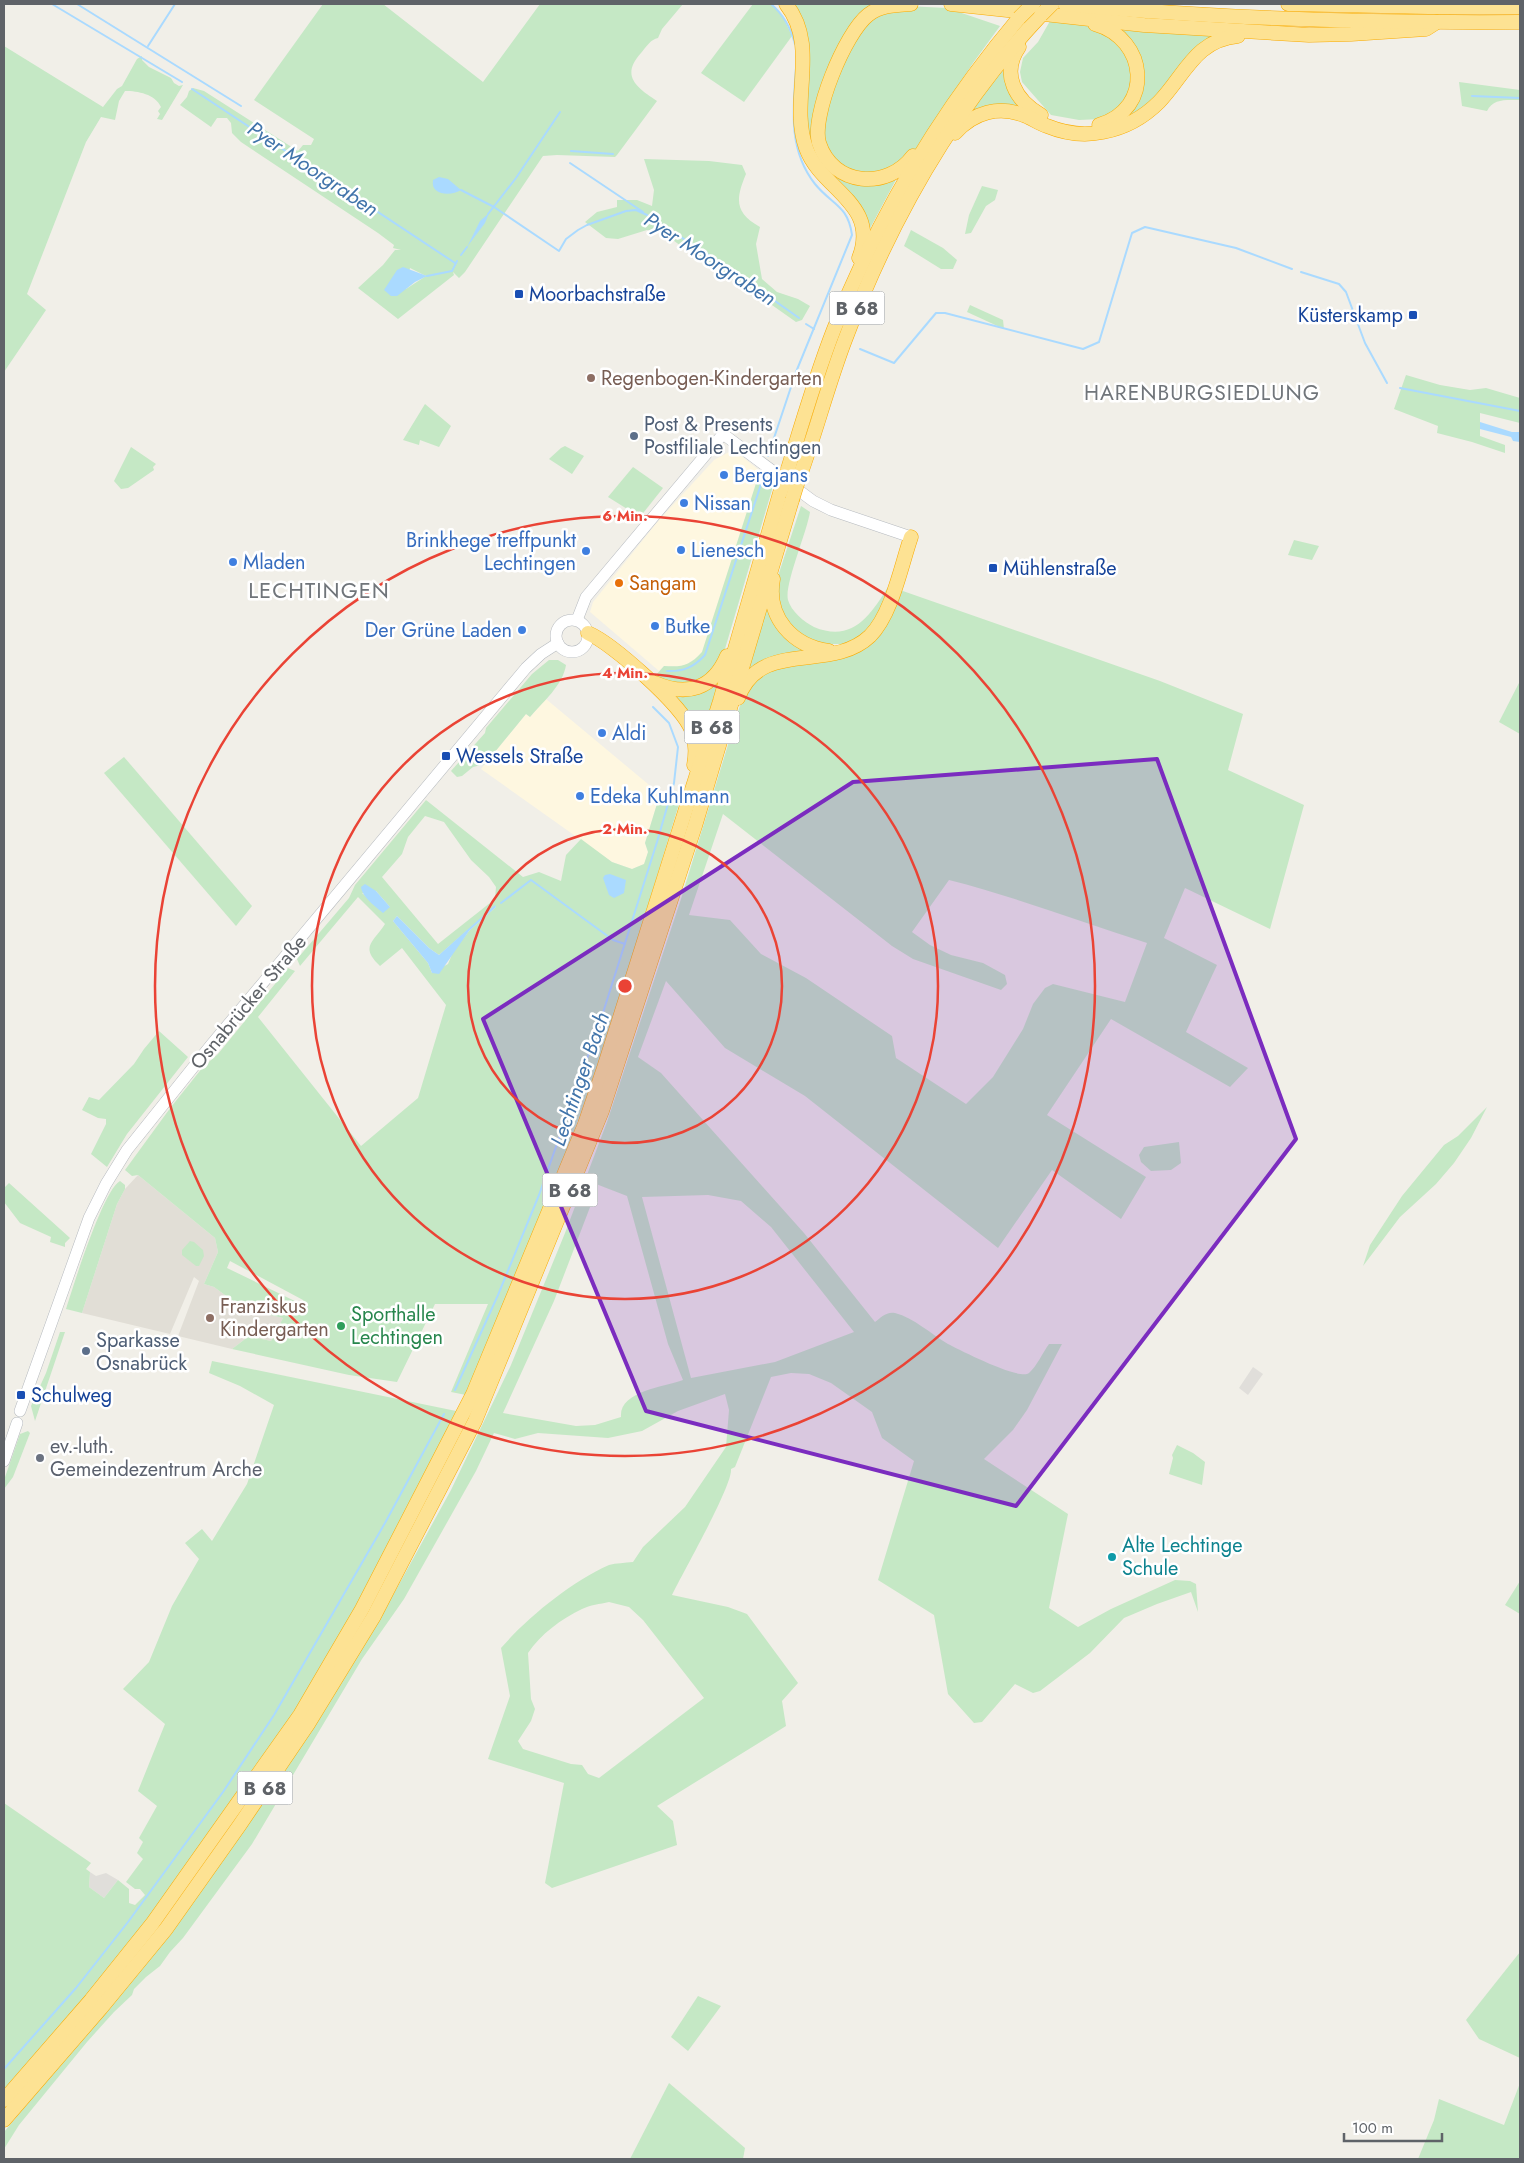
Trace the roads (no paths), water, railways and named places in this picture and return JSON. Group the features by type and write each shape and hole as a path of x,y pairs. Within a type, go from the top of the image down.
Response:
{"highway":[{"path":"786,4 798,23 804,45 801,120 806,149 821,172 853,206 863,227 862,247 835,317 834,327"},
{"path":"911,4 894,4 880,8 858,24 849,39 824,98 817,131 820,144 834,167 856,179 879,179 890,175 901,168 916,152 947,144 965,122 993,110 1017,112 1044,125 1072,133 1102,132 1119,128 1148,112 1166,93 1184,68 1202,50 1224,39 1254,32"},
{"path":"951,4 1144,25 1254,32 1351,34 1426,29 1437,22"},
{"name":"B 68","path":"4,2120 101,2008 166,1929 245,1818 308,1724 374,1616 475,1421 602,1112 695,826 724,728 788,499 788,470 834,327 878,230 932,147 964,87 1019,18 1037,13 1052,4"},
{"path":"1065,4 1236,16 1437,22 1520,22"},
{"path":"1288,4 1520,7"},
{"path":"1037,13 1036,27 1017,50 1012,60 1010,72 1016,94 1023,103 1047,118 1062,124 1097,126 1110,122 1122,114 1130,103 1138,81 1136,64 1130,48 1114,32 1102,26 1082,21 1074,16"},
{"name":"B 68","path":"4,2100 91,2000 152,1924 300,1715 362,1609 460,1421 473,1394 585,1124 623,1011 738,639 788,499 800,477 844,342 875,264 916,185 932,147 1037,13"},
{"path":"788,499 794,509 772,588 774,606 784,628 794,638 805,645 838,652"},
{"path":"724,728 730,719 740,693 758,670 778,661 820,657 838,652 857,645 870,635 876,627 892,594 911,537"},
{"path":"587,639 622,658 651,682 684,717 691,729 694,741 694,767 682,806 684,814"},
{"path":"651,682 676,690 695,688 702,685 716,675 730,647 738,639"}],"street":[{"path":"576,620 586,597 723,434 813,501 830,510 911,537"},
{"path":"568,620 576,620 584,625 587,639 581,649 574,652 564,650 558,643 556,634 560,625 568,620"},
{"name":"Osnabrücker Straße","path":"4,1461 89,1218 106,1184 127,1150 211,1045 526,668 541,654 558,643"}],"water":[{"path":"439,177 448,179 461,190 447,194 438,192 433,185 433,180"},
{"path":"489,213 485,223 467,247 480,221"},
{"path":"403,267 427,276 415,282 397,296 391,296 384,290 397,270"},
{"path":"1480,422 1512,432 1520,432 1520,442 1513,441 1511,437 1480,429"},
{"path":"610,874 626,880 624,893 614,898 609,895 603,878 605,875"},
{"path":"365,884 376,891 390,907 383,913 370,902 362,891 361,887"},
{"path":"495,905 496,907 469,931 439,974 432,973 428,963 393,921 397,916 429,948 439,955"}],"waterway":[{"name":"Pyer Moorgraben","path":"52,4 182,82"},
{"path":"77,4 241,106"},
{"path":"148,46 175,4"},
{"path":"771,4 786,22 795,44"},
{"path":"768,456 796,372 852,235 847,217 815,184 806,171 800,157 794,129 796,68"},
{"name":"Pyer Moorgraben","path":"192,89 455,263"},
{"path":"1472,96 1520,98"},
{"path":"488,214 516,178 560,112"},
{"path":"571,151 613,154"},
{"path":"570,163 643,212"},
{"name":"Pyer Moorgraben","path":"461,190 494,207 559,251 566,239 587,225 626,211 636,210 647,215 727,267 799,318"},
{"name":"Lechtinger Bach","path":"860,349 894,363 936,313 945,313 1083,349 1099,342 1132,233 1145,227 1236,248 1292,269"},
{"name":"Pyer Moorgraben","path":"461,255 467,247"},
{"path":"427,276 452,271 457,261"},
{"name":"Lechtinger Bach","path":"1301,272 1339,284 1346,292 1365,343 1387,383"},
{"name":"Pyer Moorgraben","path":"806,324 814,329"},
{"name":"Lechtinger Bach","path":"1400,388 1520,411"},
{"name":"Lechtinger Bach","path":"667,671 678,671 688,668 705,655 764,475"},
{"name":"Lechtinger Bach","path":"455,1390 498,1295 539,1195 601,1019 657,842 674,783 678,747 669,723 653,707"},
{"path":"501,903 531,880 613,940 625,944"},
{"path":"4,2069 76,1988 128,1922 223,1792 274,1715 385,1523 444,1414"}],"place":[{"name":"Moorbachstraße","path":"519,294"},
{"name":"Küsterskamp","path":"1413,315"},
{"name":"Regenbogen-Kindergarten","path":"591,378"},
{"name":"Post & Presents Postfiliale Lechtingen","path":"634,436"},
{"name":"Bergjans","path":"724,475"},
{"name":"Nissan","path":"684,503"},
{"name":"Lienesch","path":"681,550"},
{"name":"Brinkhege treffpunkt Lechtingen","path":"586,551"},
{"name":"Mladen","path":"233,562"},
{"name":"Mühlenstraße","path":"993,568"},
{"name":"Sangam","path":"619,583"},
{"name":"Butke","path":"655,626"},
{"name":"Der Grüne Laden","path":"522,630"},
{"name":"Aldi","path":"602,733"},
{"name":"Wessels Straße","path":"446,756"},
{"name":"Edeka Kuhlmann","path":"580,796"},
{"name":"Franziskus Kindergarten","path":"210,1318"},
{"name":"Sporthalle Lechtingen","path":"341,1326"},
{"name":"Sparkasse Osnabrück","path":"86,1351"},
{"name":"Schulweg","path":"21,1395"},
{"name":"ev.-luth. Gemeindezentrum Arche","path":"40,1458"},
{"name":"Alte Lechtinge Schule","path":"1112,1557"}],"district":[{"name":"HARENBURGSIEDLUNG","path":"1202,393"},
{"name":"LECHTINGEN","path":"319,590"}]}
